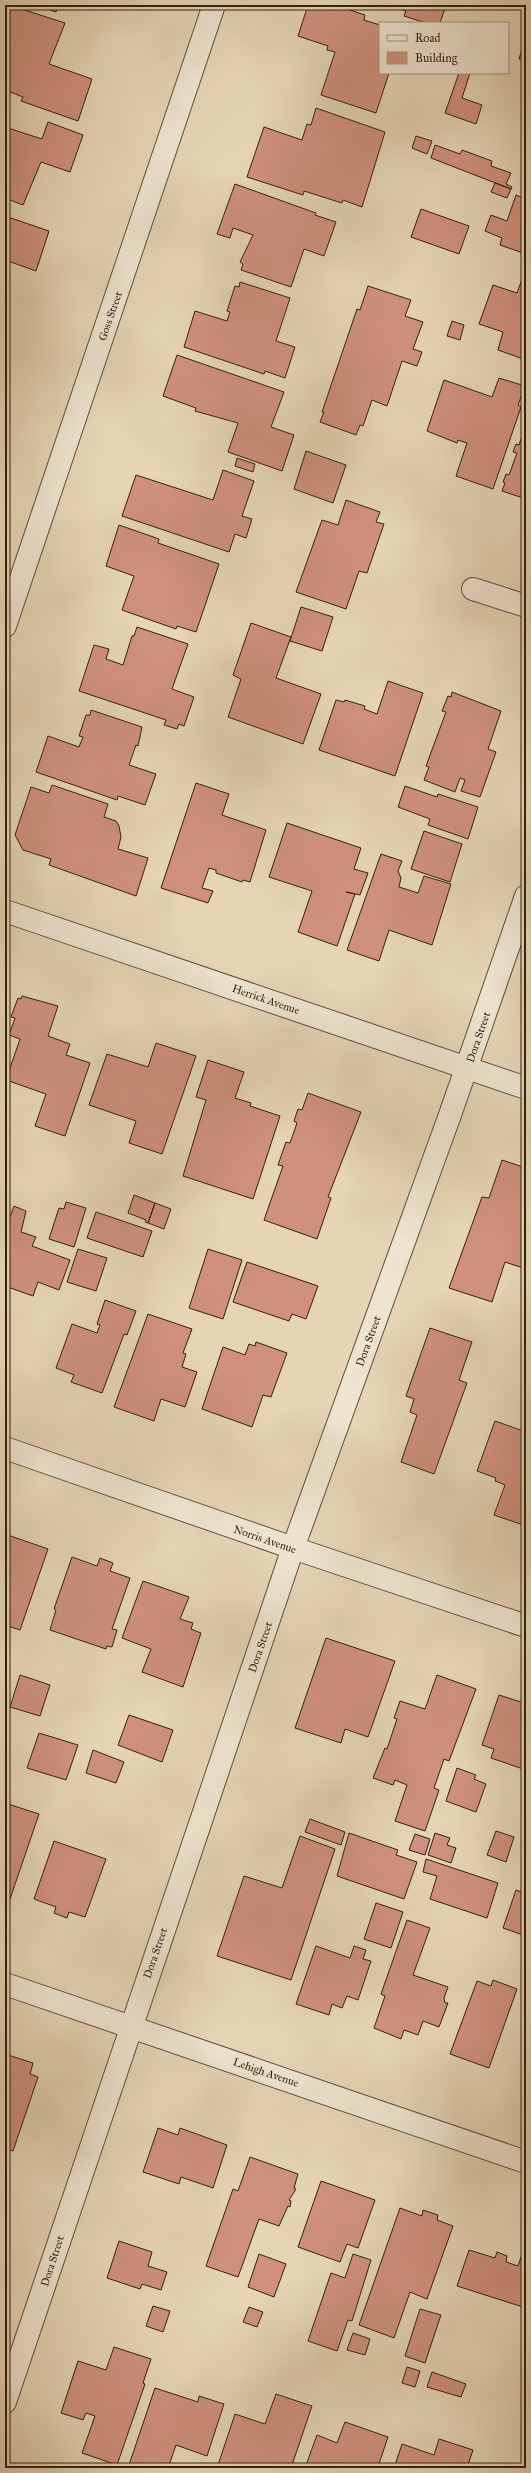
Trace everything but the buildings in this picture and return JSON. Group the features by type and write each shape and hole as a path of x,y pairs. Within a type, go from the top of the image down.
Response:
{"street":[{"name":"Goss Street","path":"5,626 214,5"},
{"path":"473,589 526,606"},
{"name":"Dora Street","path":"5,2402 293,1548 467,1067 526,896"},
{"name":"Herrick Avenue","path":"5,911 526,1088"},
{"name":"Norris Avenue","path":"5,1448 293,1548 526,1626"},
{"name":"Lehigh Avenue","path":"5,1984 131,2025 526,2162"}]}
